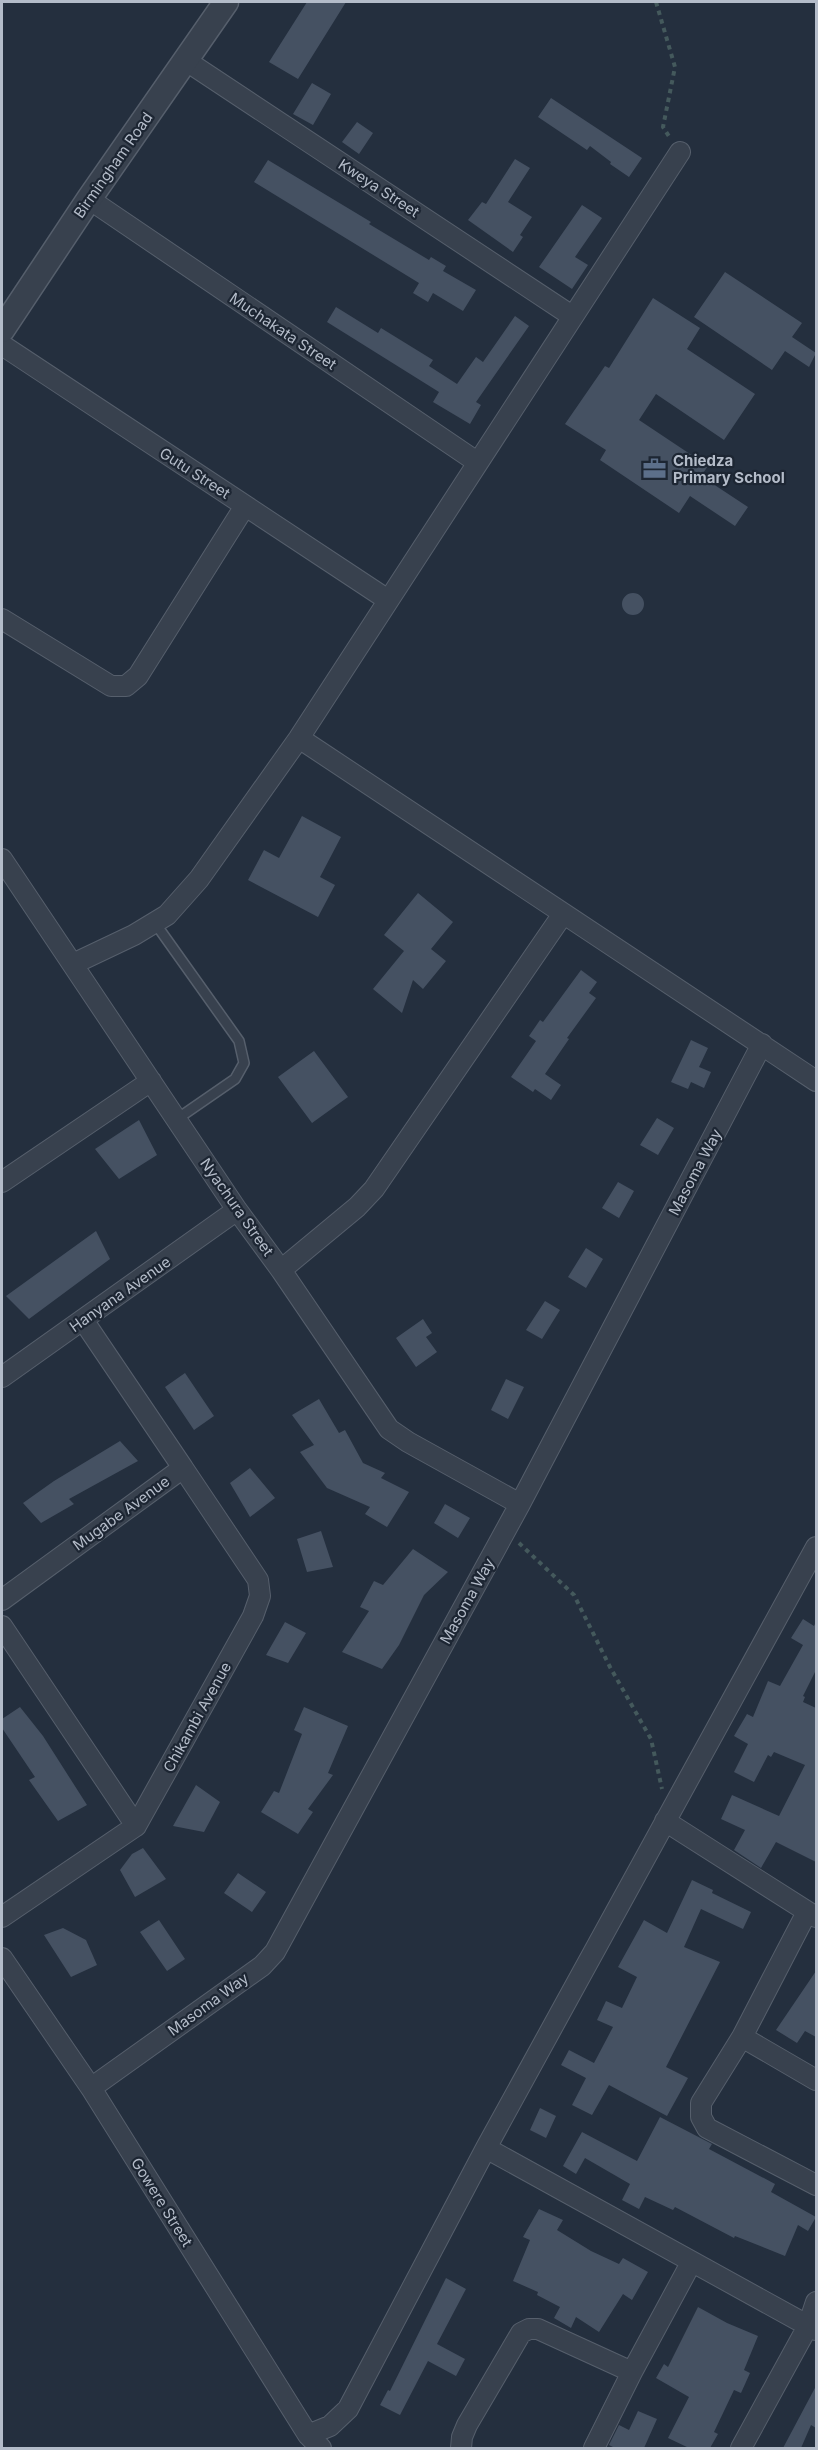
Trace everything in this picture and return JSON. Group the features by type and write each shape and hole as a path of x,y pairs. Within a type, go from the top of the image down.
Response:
{"street":[{"name":"Birmingham Road","path":"2,330 89,199 226,2"},
{"name":"Kweya Street","path":"185,60 572,316"},
{"path":"73,964 134,935 167,915 200,879 299,738 680,152"},
{"name":"Muchakata Street","path":"89,199 477,462"},
{"name":"Gutu Street","path":"2,345 388,600"},
{"path":"2,619 111,686 126,686 138,676 245,506"},
{"path":"299,738 816,1082"},
{"name":"Nyachura Street","path":"2,859 237,1210 281,1270 389,1429 408,1442 520,1504"},
{"path":"281,1270 357,1207 374,1190 563,914"},
{"name":"Masoma Way","path":"91,2088 261,1966 275,1952 520,1504 762,1044"},
{"path":"3,1177 152,1081"},
{"name":"Hanyana Avenue","path":"2,1377 237,1210"},
{"name":"Mugabe Avenue","path":"2,1600 183,1468 83,1320"},
{"name":"Chikambi Avenue","path":"2,1917 136,1826 254,1616 260,1596 258,1580 183,1468"},
{"path":"315,2441 348,2409 486,2148 665,1821 809,1578 816,1547"},
{"path":"2,1626 136,1826"},
{"path":"665,1821 812,1914 742,2037 701,2103 701,2117 707,2128 816,2185"},
{"name":"Gowere Street","path":"2,1958 91,2088 315,2441"},
{"path":"742,2037 816,2080"},
{"path":"486,2148 812,2328"},
{"path":"594,2448 691,2262"},
{"path":"741,2448 812,2328 816,2302"},
{"path":"461,2448 462,2437 467,2425 521,2333 530,2328 538,2329 632,2372"}],"lane":[{"path":"155,922 239,1041 244,1063 235,1079 177,1119"}],"path":[{"path":"656,2 675,67 663,127 680,152"},
{"path":"505,1531 574,1595 610,1667 651,1739 660,1776 665,1821"}],"building":[{"path":"307,2 346,2 298,79 269,62"},
{"path":"312,83 331,94 313,125 293,114"},
{"path":"551,98 642,158 629,177 590,146 587,150 538,117"},
{"path":"357,122 373,133 359,154 342,142"},
{"path":"515,159 530,168 508,202 532,217 520,235 523,237 513,252 468,220 482,202 486,204"},
{"path":"268,160 429,260 431,257 446,266 443,271 476,290 463,311 433,293 428,302 413,293 419,283 254,182"},
{"path":"582,205 602,218 575,257 588,265 572,289 539,267"},
{"path":"725,272 802,323 792,337 816,353 809,367 785,351 772,370 694,317"},
{"path":"653,298 700,328 687,349 755,394 724,440 656,394 639,420 708,466 701,476 748,507 735,526 690,496 679,513 600,460 606,450 565,424 605,366 609,368"},
{"path":"336,307 378,333 381,328 433,360 429,366 457,384 476,357 483,362 515,316 529,326 476,402 481,405 470,424 433,402 439,392 327,322"},
{"path":"633,593 643,600 644,604 637,614 633,615 623,608 622,604 629,594"},
{"path":"302,816 341,837 320,877 335,885 318,917 248,880 264,850 279,858"},
{"path":"418,893 453,922 431,949 446,961 423,989 413,980 402,1013 373,989 404,951 384,935"},
{"path":"581,970 597,982 589,993 596,998 545,1074 561,1085 551,1100 535,1089 533,1092 511,1077 536,1041 529,1036 540,1020 543,1022"},
{"path":"691,1040 708,1048 699,1067 711,1072 704,1088 691,1082 688,1089 671,1082"},
{"path":"314,1051 348,1097 312,1123 278,1077"},
{"path":"657,1118 674,1128 658,1155 640,1145"},
{"path":"139,1120 157,1155 119,1179 95,1149"},
{"path":"618,1182 634,1191 619,1218 602,1208"},
{"path":"96,1231 110,1259 29,1319 6,1296"},
{"path":"586,1248 603,1259 586,1288 568,1277"},
{"path":"545,1301 560,1310 542,1339 526,1330"},
{"path":"423,1319 432,1333 426,1337 437,1352 416,1367 396,1338"},
{"path":"185,1373 214,1416 194,1430 165,1387"},
{"path":"506,1379 524,1387 508,1419 491,1410"},
{"path":"319,1399 339,1433 345,1430 363,1463 385,1473 381,1478 409,1492 387,1527 365,1514 370,1507 327,1488 300,1452 314,1445 292,1415"},
{"path":"120,1441 138,1461 69,1499 74,1504 41,1523 23,1503 54,1481"},
{"path":"250,1468 275,1498 250,1517 230,1483"},
{"path":"445,1504 470,1518 458,1538 434,1523"},
{"path":"321,1531 333,1567 307,1572 297,1539"},
{"path":"413,1549 448,1572 424,1595 399,1645 382,1669 342,1652 369,1611 360,1607 374,1581 383,1585"},
{"path":"803,1619 814,1626 816,1622 816,1670 803,1696 805,1697 803,1702 816,1708 816,1862 776,1842 761,1868 734,1850 745,1830 721,1819 732,1795 779,1816 805,1765 774,1752 771,1757 768,1755 754,1782 734,1772 748,1744 734,1736 747,1714 753,1717 768,1681 780,1686 803,1645 791,1638"},
{"path":"285,1622 306,1633 288,1663 266,1655"},
{"path":"20,1707 43,1736 87,1805 58,1821 29,1780 35,1777 2,1728 2,1719"},
{"path":"304,1707 348,1726 328,1773 333,1775 308,1809 313,1812 298,1834 261,1812 274,1791 279,1793 302,1734 294,1730"},
{"path":"196,1785 220,1802 204,1832 173,1826"},
{"path":"143,1848 166,1879 135,1897 120,1870 132,1854"},
{"path":"238,1873 266,1892 252,1912 224,1893"},
{"path":"692,1880 713,1890 712,1893 751,1912 743,1929 701,1909 684,1947 720,1962 666,2067 688,2078 667,2116 609,2085 592,2115 572,2105 586,2078 561,2065 569,2050 594,2063 613,2027 597,2020 606,2001 622,2008 637,1977 618,1967 644,1920 667,1933"},
{"path":"159,1920 185,1959 167,1971 140,1932"},
{"path":"63,1928 86,1940 97,1965 71,1977 44,1935"},
{"path":"816,1971 816,2037 805,2031 797,2043 776,2030"},
{"path":"540,2108 556,2116 546,2138 530,2130"},
{"path":"660,2117 712,2144 709,2149 775,2184 771,2192 816,2217 808,2231 798,2225 785,2256 735,2236 734,2238 675,2207 673,2210 645,2197 639,2209 622,2200 630,2184 585,2158 576,2174 563,2166 582,2132 637,2161"},
{"path":"539,2209 563,2220 557,2230 591,2251 619,2264 623,2258 648,2272 632,2300 623,2294 599,2332 576,2317 571,2328 554,2318 560,2307 537,2295 538,2292 513,2281 530,2240 523,2237"},
{"path":"446,2278 466,2289 437,2344 465,2359 456,2376 428,2361 400,2415 380,2405 388,2390 390,2391"},
{"path":"698,2307 758,2336 744,2370 750,2373 741,2393 734,2390 714,2432 718,2434 710,2448 689,2448 668,2438 689,2397 656,2378 664,2364 668,2367"},
{"path":"816,2386 816,2428 811,2425 801,2448 783,2448"},
{"path":"638,2411 657,2419 644,2448 615,2448 609,2445 619,2425 629,2430"}],"place":[{"name":"Chiedza Primary School","path":"655,469"}]}
